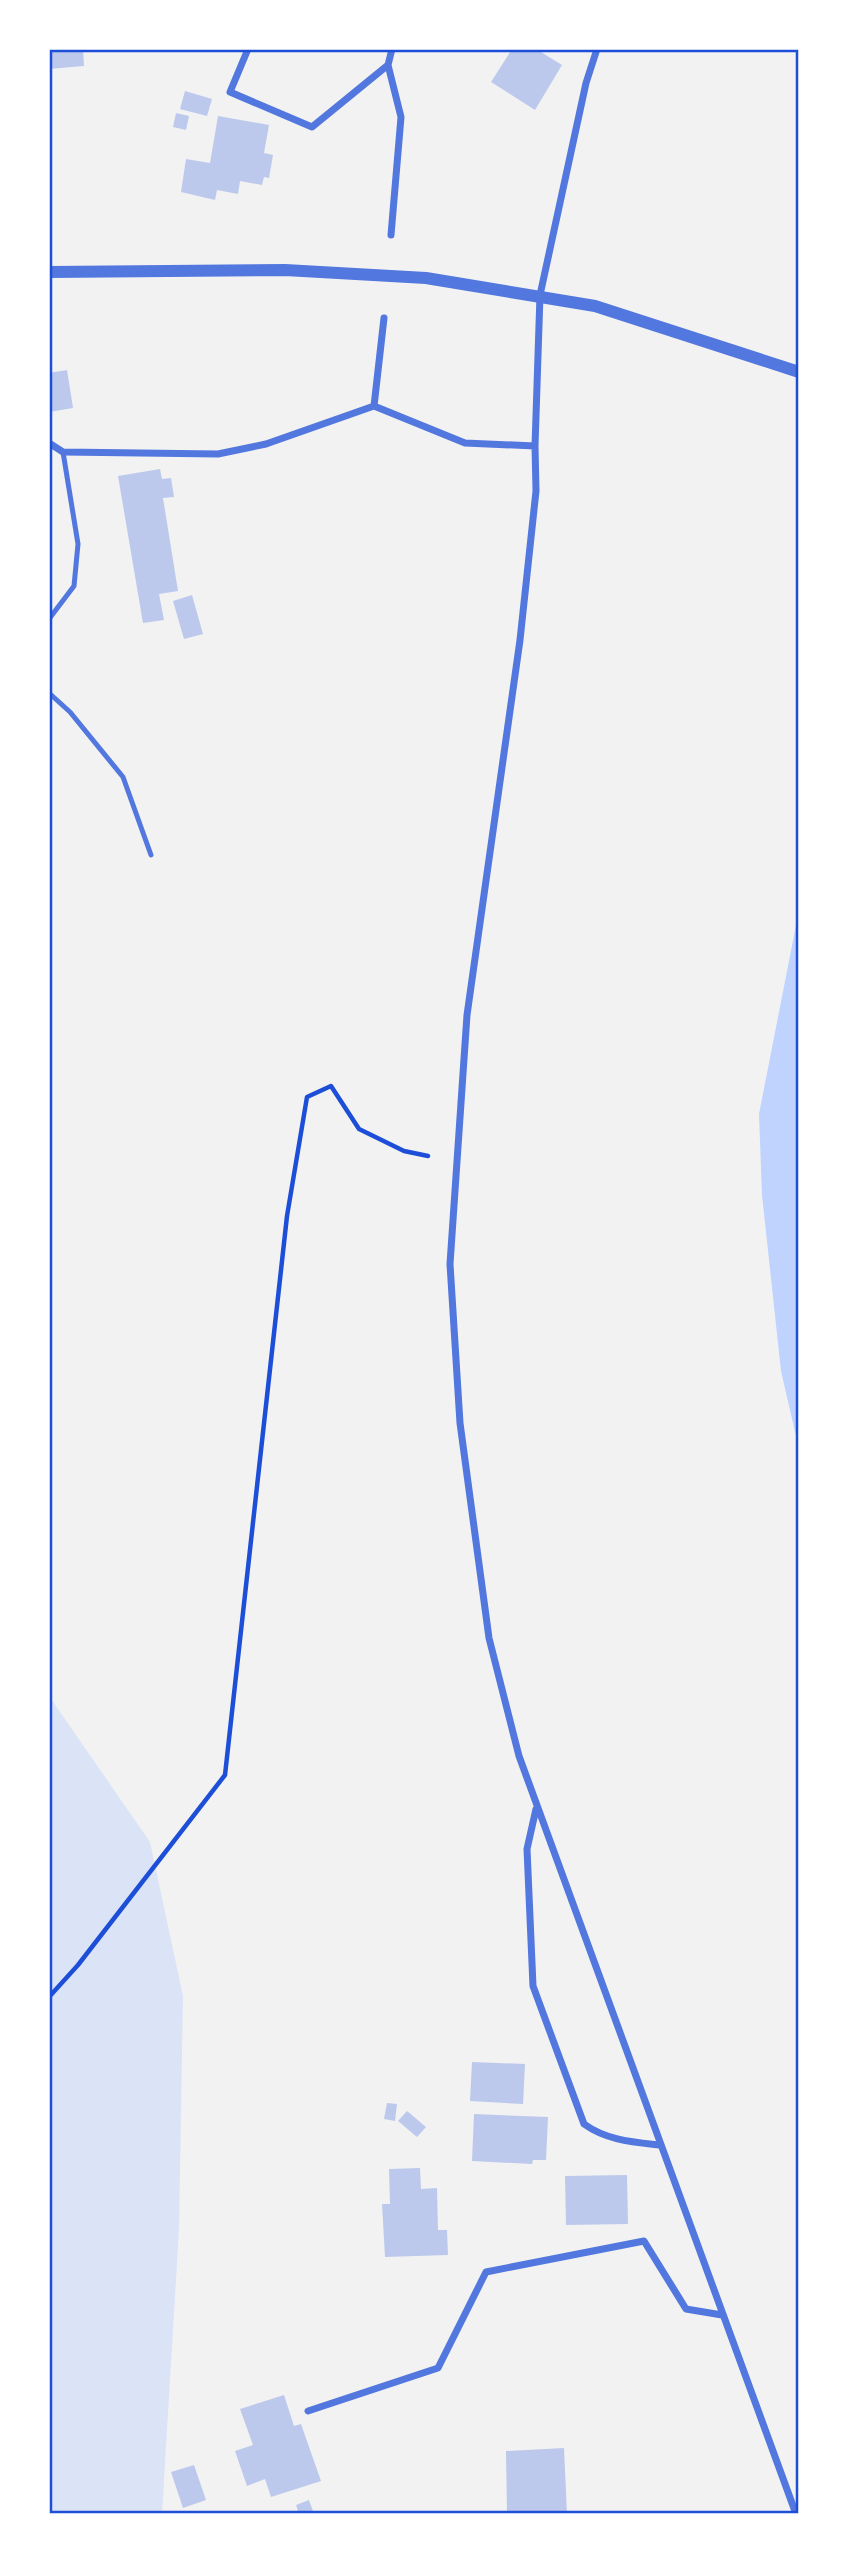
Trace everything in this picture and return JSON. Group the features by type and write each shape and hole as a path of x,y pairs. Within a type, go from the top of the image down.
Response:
{"street":[{"path":"248,49 230,92 312,127 388,65"},
{"path":"391,235 401,117 388,65 392,49"},
{"path":"597,49 586,83 540,295 536,491 526,588 467,1014 450,1264 460,1423 489,1638 519,1756 796,2514"},
{"path":"49,272 285,270 426,278 595,306 799,372"},
{"path":"374,406 384,318"},
{"path":"49,443 62,452 218,454 266,444 374,406 465,443 535,446"},
{"path":"536,1808 527,1849 533,1986 584,2124 596,2133 626,2141 659,2145"},
{"path":"308,2411 438,2368 486,2272 643,2241 686,2309 722,2315"}],"lane":[{"path":"49,619 74,586 77,558 78,544 62,452"},
{"path":"49,693 70,712 123,777 151,855"}],"path":[{"path":"49,1997 78,1965 225,1774 287,1216 307,1097 331,1086 359,1129 404,1151 428,1156"}],"shaded area":[{"path":"49,1696 150,1842 183,1996 179,2230 162,2514 49,2514"}],"water":[{"path":"799,910 799,1449 781,1371 762,1195 759,1114"}],"building":[{"path":"49,49 83,49 84,66 49,69"},
{"path":"512,49 536,49 562,65 535,110 491,82"},
{"path":"185,91 212,99 207,116 180,109"},
{"path":"176,113 189,116 186,130 173,127"},
{"path":"218,116 269,125 264,153 273,155 269,178 264,177 262,185 240,181 238,194 217,190 215,200 181,192 186,159 210,163"},
{"path":"67,370 73,408 49,412 49,373"},
{"path":"160,469 162,479 171,478 174,497 163,498 178,591 159,594 164,620 143,623 118,476"},
{"path":"192,595 203,634 184,639 173,601"},
{"path":"472,2062 525,2064 523,2104 470,2101"},
{"path":"387,2103 397,2104 395,2121 384,2119"},
{"path":"407,2111 426,2127 417,2137 398,2121"},
{"path":"474,2114 548,2117 546,2160 533,2160 532,2164 472,2161"},
{"path":"420,2168 421,2189 437,2188 438,2230 447,2230 448,2255 385,2257 382,2204 390,2204 389,2169"},
{"path":"627,2175 628,2224 566,2225 565,2176"},
{"path":"284,2395 294,2426 301,2424 321,2481 271,2497 265,2479 247,2486 235,2451 253,2445 240,2409"},
{"path":"564,2448 567,2514 507,2514 506,2451"},
{"path":"194,2465 206,2500 183,2508 171,2472"},
{"path":"309,2500 314,2514 299,2514 296,2505"}]}
